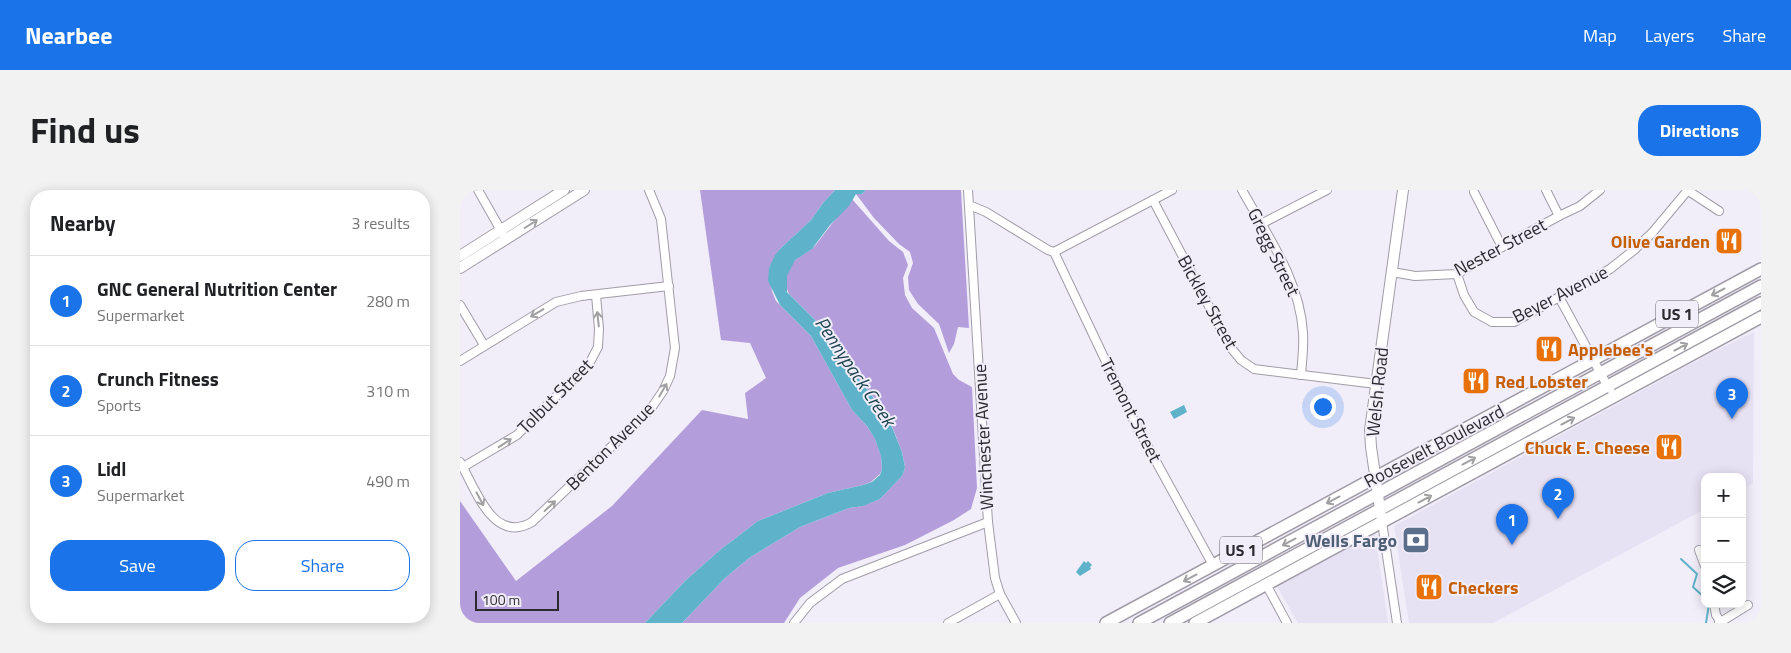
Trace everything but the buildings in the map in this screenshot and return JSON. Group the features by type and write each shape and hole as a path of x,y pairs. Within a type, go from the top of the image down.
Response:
{"highway":[{"name":"Roosevelt Boulevard","path":"1106,623 1761,269"},
{"name":"Roosevelt Boulevard","path":"1139,623 1761,286"},
{"name":"Roosevelt Boulevard","path":"1170,623 1761,304"},
{"name":"US 1","path":"1195,623 1761,317"},
{"path":"1505,407 1569,389"},
{"path":"1500,445 1552,430"}],"main road":[{"path":"460,256 503,235 584,190"},
{"name":"Welsh Road","path":"1382,522 1370,438 1403,190"},
{"path":"460,268 562,191"}],"street":[{"path":"478,190 503,235"},
{"name":"Benton Avenue","path":"462,464 484,507 497,522 509,527 525,526 532,522 650,410 663,391 670,376 675,348 661,219 649,190"},
{"name":"Winchester Avenue","path":"794,623 810,603 842,579 988,522 968,190"},
{"path":"969,205 986,212 1054,252 1172,190"},
{"name":"Gregg Street","path":"1242,190 1280,258 1299,303 1304,334 1301,375"},
{"path":"1261,224 1327,190"},
{"path":"1546,190 1559,216"},
{"name":"Nester Street","path":"1392,272 1415,276 1458,274 1502,247 1580,206 1600,190"},
{"path":"1688,190 1719,211"},
{"name":"Beyer Avenue","path":"1458,274 1464,295 1474,312 1492,322 1514,322 1610,269 1652,233 1688,190"},
{"path":"1474,192 1502,247"},
{"name":"Bickley Street","path":"1153,200 1231,348 1241,360 1254,369 1376,384"},
{"name":"Tremont Street","path":"1054,252 1136,425 1213,565"},
{"path":"460,361 556,302 582,296 669,286"},
{"name":"Tolbut Street","path":"462,464 517,435 589,364 598,347 600,329 596,295"},
{"path":"1559,297 1613,397"},
{"path":"460,305 484,345"},
{"path":"988,522 993,570 1000,594 1016,623"},
{"name":"Welsh Road","path":"1382,522 1397,623"},
{"path":"1699,550 1704,563"},
{"path":"1266,584 1287,623"},
{"path":"948,623 1000,594"},
{"path":"1715,608 1719,622 1748,605"}],"shaded area":[{"path":"700,190 835,190 811,220 781,248 769,268 772,291 776,301 811,336 852,410 867,426 875,439 881,455 882,469 880,474 871,482 828,493 758,521 720,550 685,581 645,623 460,623 460,501 516,581 612,506 702,410 748,419 745,393 766,378 750,343 721,340"},
{"path":"866,190 961,190 969,328 958,327 954,344 949,353 939,324 918,304 909,290 908,277 913,263 910,252 899,244 874,218 856,194 862,194"},
{"path":"852,199 889,241 903,252 908,265 903,278 905,295 912,308 934,328 953,374 959,380 972,387 977,488 971,509 954,520 905,545 838,568 800,598 784,623 682,623 725,578 749,558 800,527 849,508 862,506 880,499 902,476 905,467 902,452 888,416 846,362 831,336 790,295 786,282 788,271 793,262 816,245"},
{"path":"1754,332 1753,483 1746,487 1746,473 1701,473 1701,511 1493,623 1409,623 1394,526 1711,353"},
{"path":"1375,534 1388,623 1298,623 1276,585"}],"water":[{"path":"835,190 866,190 862,194 856,194 849,206 830,225 812,249 795,260 787,276 787,292 831,336 846,362 888,417 902,452 905,467 902,476 880,499 863,506 849,508 800,527 749,558 725,578 682,623 645,623 685,581 720,550 758,521 828,493 872,482 880,475 882,469 881,456 875,439 867,426 852,410 811,336 780,305 768,281 769,268 775,255 811,220"},
{"path":"1184,405 1187,412 1174,419 1170,412"},
{"path":"1084,561 1086,563 1088,561 1092,565 1091,569 1080,576 1076,572"}],"waterway":[{"path":"1681,559 1697,574 1693,587 1701,594"},
{"path":"1706,623 1708,608"}],"place":[{"name":"Olive Garden","path":"1729,241"},
{"name":"Applebee's","path":"1549,349"},
{"name":"Red Lobster","path":"1476,381"},
{"name":"Lidl","path":"1732,419"},
{"name":"Chuck E. Cheese","path":"1669,447"},
{"name":"Crunch Fitness","path":"1558,519"},
{"name":"Wells Fargo","path":"1416,540"},
{"name":"GNC General Nutrition Center","path":"1512,545"},
{"name":"Checkers","path":"1429,587"}],"water label":[{"name":"Pennypack Creek","path":"856,371"}]}
